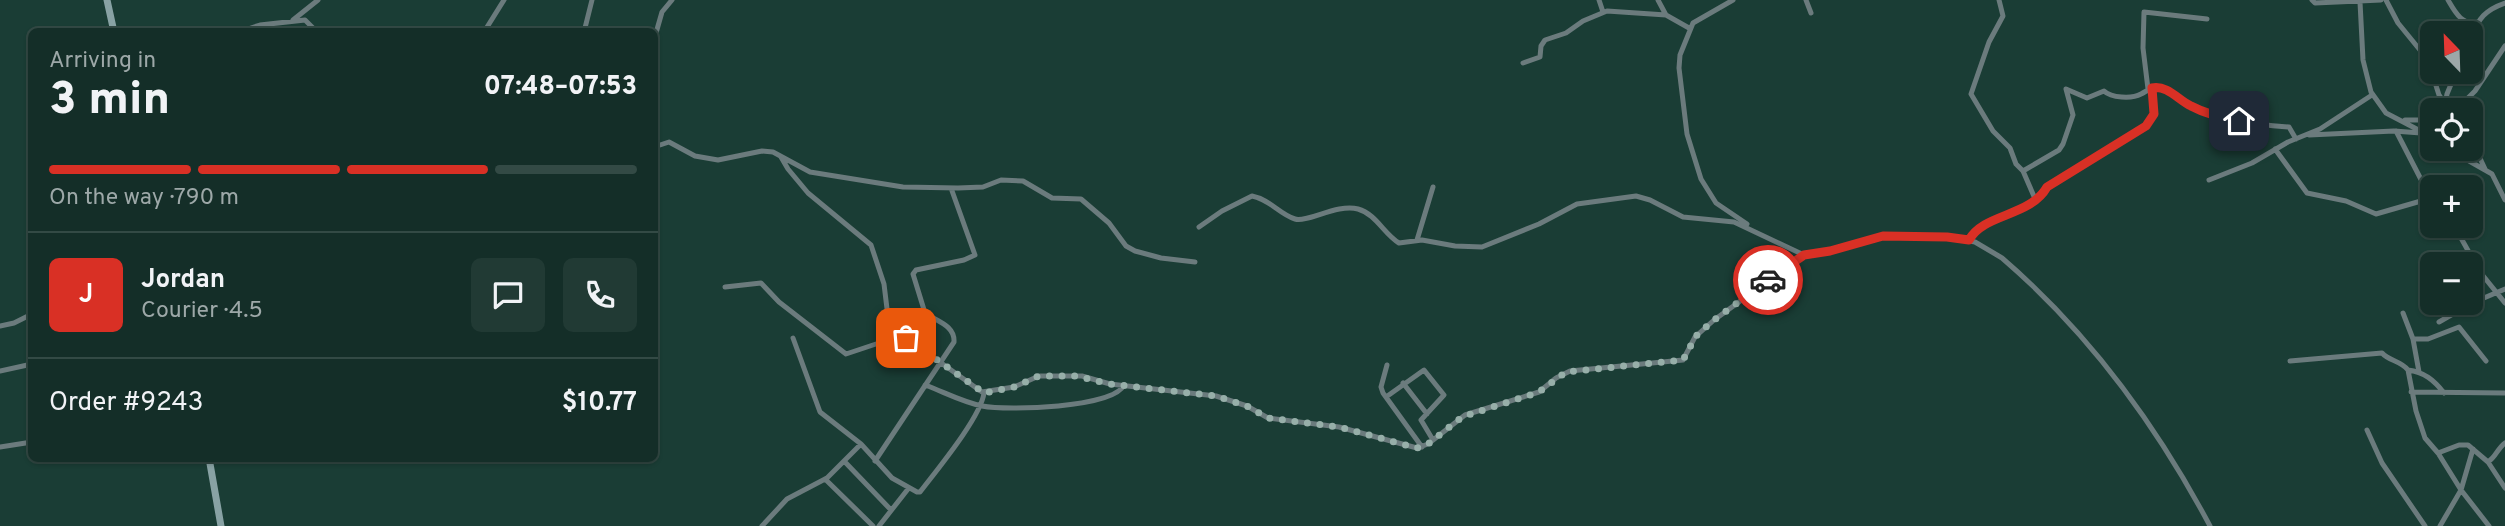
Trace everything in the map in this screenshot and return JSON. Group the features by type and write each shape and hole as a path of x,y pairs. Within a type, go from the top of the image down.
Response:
{"main road":[{"path":"107,0 113,28"},
{"path":"210,462 221,526"}],"street":[{"path":"293,20 318,0"},
{"path":"486,28 504,0"},
{"path":"585,28 592,0"},
{"path":"657,28 662,12 672,0"},
{"path":"1599,0 1603,12"},
{"path":"1658,0 1665,15"},
{"path":"1733,0 1699,18 1689,28 1680,55 1679,68 1687,134 1695,165 1713,200 1752,229"},
{"path":"1806,0 1811,13"},
{"path":"1999,0 2003,16 1989,42 1971,93 1993,131 2008,145 2036,201"},
{"path":"2312,0 2315,3 2384,0 2424,58 2440,98"},
{"path":"2448,0 2458,16 2465,21"},
{"path":"2357,1 2363,60 2372,95 2384,112 2420,130"},
{"path":"2478,21 2485,12 2505,4"},
{"path":"1969,240 1975,230 2036,201 2047,187 2146,126 2154,114 2143,48 2144,11 2207,19"},
{"path":"1523,63 1540,57 1541,46 1545,40 1569,31 1603,12 1665,15 1689,28"},
{"path":"251,28 293,20 306,20 313,28"},
{"path":"2468,98 2505,46"},
{"path":"2023,171 2059,150 2063,144 2073,115 2066,89 2088,98 2104,91 2113,95 2135,96 2150,89 2161,88 2189,106 2219,117 2289,127 2296,139"},
{"path":"2209,180 2252,163 2275,149 2330,124 2372,95"},
{"path":"2402,120 2420,120"},
{"path":"2305,135 2396,131 2420,133"},
{"path":"2275,149 2308,194 2346,201 2379,214 2421,201 2430,195 2396,131"},
{"path":"658,146 670,142 695,156 718,160 762,151 773,152 810,172 904,187 983,187 997,181 1026,182 1052,198 1080,198 1098,212 1129,248 1161,258 1195,262"},
{"path":"781,157 808,193 871,245 884,284 888,317 903,335 984,393 1014,387 1041,375 1076,376 1106,383 1216,396 1247,406 1268,418 1339,427 1404,445 1422,447 1462,417 1539,392 1570,371 1683,360 1694,338 1710,323 1804,255 1830,251 1883,236 1969,240 2001,258 2081,335 2150,426 2210,526"},
{"path":"2470,161 2494,175 2505,200"},
{"path":"2481,161 2485,169"},
{"path":"1417,240 1433,187"},
{"path":"875,461 939,362 953,345 954,335 947,326 925,313 913,273 975,255 951,188"},
{"path":"1199,227 1222,211 1252,197 1267,201 1299,220 1321,212 1357,208 1375,220 1396,242 1417,240 1482,247 1539,224 1577,204 1636,196 1683,217 1729,220 1804,255"},
{"path":"2461,238 2480,272 2505,303"},
{"path":"725,287 761,283 779,302 846,354 903,335"},
{"path":"2440,322 2472,303 2499,294 2505,289"},
{"path":"2403,313 2413,339 2419,372"},
{"path":"0,326 28,316"},
{"path":"2413,339 2428,339 2459,327 2486,360"},
{"path":"793,338 811,382 819,411 861,444 875,461 908,488 920,492 951,452 980,405 984,393"},
{"path":"2290,361 2382,353 2408,370 2419,372 2434,381 2444,393"},
{"path":"0,371 28,365"},
{"path":"1387,365 1381,387 1385,397 1422,447"},
{"path":"1385,397 1421,370 1430,375 1444,395 1421,420 1433,440"},
{"path":"2408,370 2423,434 2461,490 2490,526"},
{"path":"1403,383 1427,414"},
{"path":"925,385 980,405 1013,409 1046,408 1109,396 1120,391 1125,385"},
{"path":"2411,392 2505,393"},
{"path":"2367,430 2382,463 2425,526"},
{"path":"0,447 28,443"},
{"path":"2488,462 2505,443"},
{"path":"762,526 787,499 825,479 861,444"},
{"path":"2438,453 2464,444 2488,462 2505,488"},
{"path":"2440,526 2461,490 2473,449"},
{"path":"844,461 891,510"},
{"path":"825,479 873,526"},
{"path":"879,526 908,488"}],"way so far":[{"path":"906,338 984,393 1014,387 1039,376 1084,377 1102,383 1216,396 1247,406 1268,418 1339,427 1417,448 1428,444 1467,414 1539,392 1566,372 1683,360 1696,336 1768,280"}],"route":[{"path":"1768,280 1804,255 1830,251 1883,236 1969,240 1975,230 2036,201 2047,187 2146,126 2154,114 2152,88 2165,90 2189,106 2204,112 2239,121"}]}
